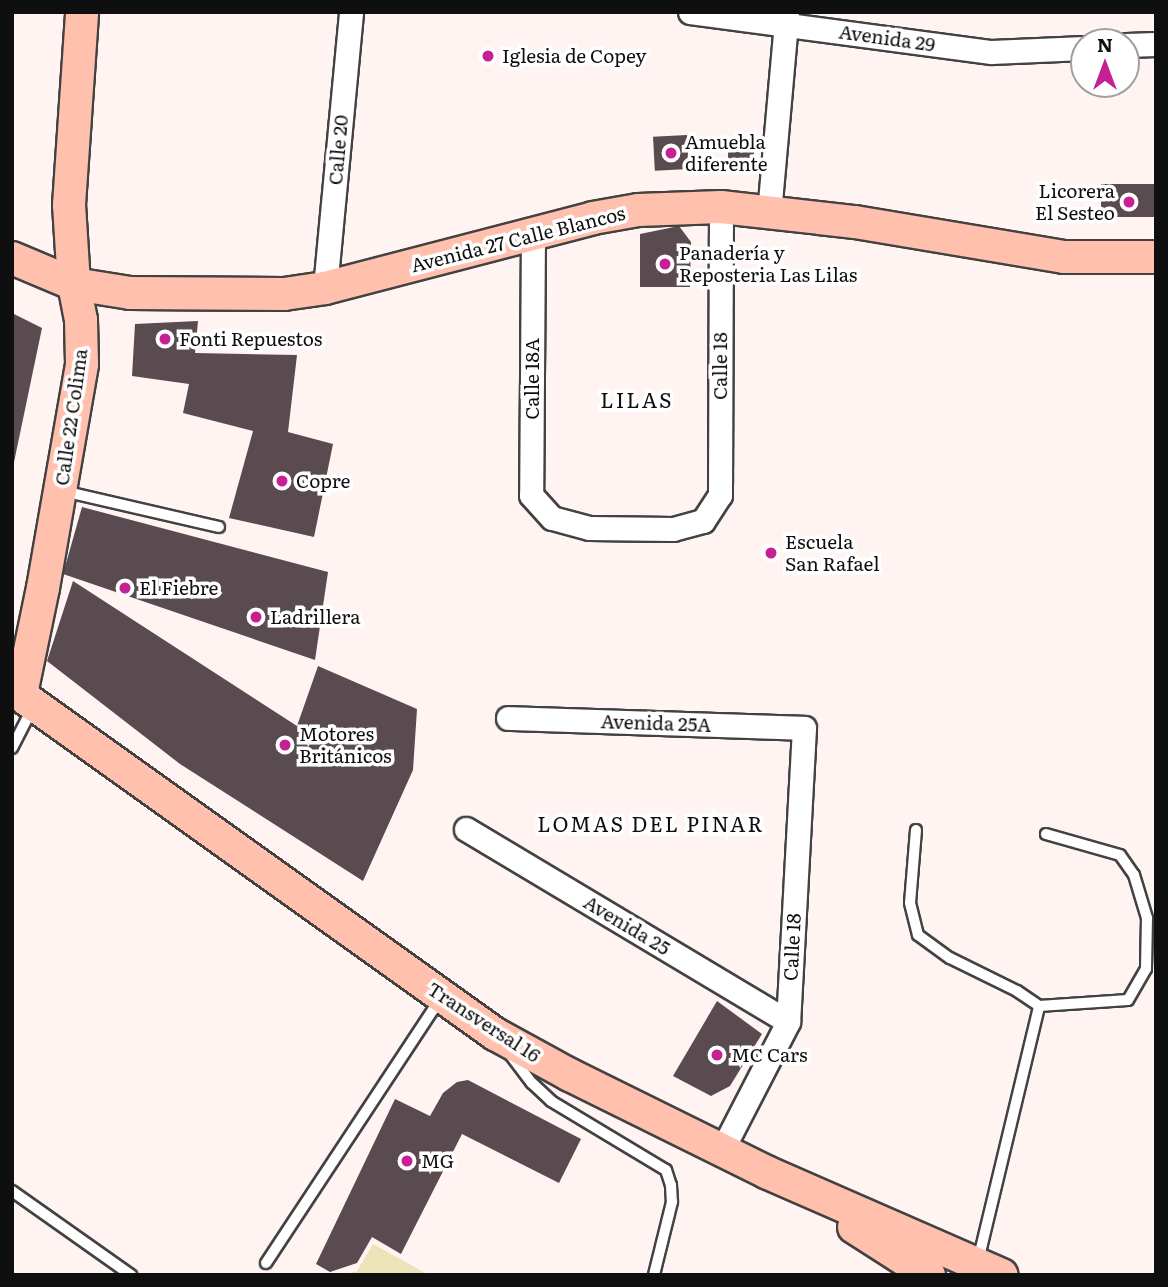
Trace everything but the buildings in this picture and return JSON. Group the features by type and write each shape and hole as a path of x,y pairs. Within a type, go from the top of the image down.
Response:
{"main road":[{"name":"Calle 22 Colima","path":"22,696 82,364 81,320 75,284 69,205 82,12"},
{"name":"Avenida 27 Calle Blancos","path":"12,258 75,284 130,293 201,296 284,294 325,288 533,233 638,210 721,206 855,222 1064,257 1156,257"},
{"name":"Transversal 16","path":"22,696 495,1034 766,1172 990,1269"},
{"path":"766,1172 929,1275"}],"street":[{"name":"Calle 20","path":"325,288 351,12"},
{"name":"Avenida 29","path":"690,12 786,18 990,52 1070,49"},
{"path":"769,213 786,18"},
{"name":"Calle 18","path":"552,518 589,528 673,528 703,521 720,495 721,206"},
{"name":"Calle 18A","path":"533,233 531,495 552,518"},
{"name":"Avenida 25A","path":"508,719 804,728"},
{"name":"Calle 18","path":"722,1150 788,1022 804,728"},
{"name":"Avenida 25","path":"466,829 788,1022"}],"lane":[{"path":"61,490 219,527"},
{"path":"12,748 22,696"},
{"path":"916,830 910,903 918,935 950,958 1017,990 1039,1006 1128,1000 1146,969 1147,918 1134,876 1120,855 1046,834"},
{"path":"266,1263 442,996"},
{"path":"990,1269 1039,1006"},
{"path":"495,1034 532,1083 551,1101 666,1170 671,1185 672,1202 654,1275"},
{"path":"12,1191 131,1275"}],"shaded area":[{"path":"373,1244 429,1275 345,1275 357,1271"}],"place":[{"name":"Iglesia de Copey","path":"488,56"},
{"name":"Amuebla diferente","path":"671,153"},
{"name":"Licorera El Sesteo","path":"1129,202"},
{"name":"Panadería y Reposteria Las Lilas","path":"665,264"},
{"name":"Fonti Repuestos","path":"165,339"},
{"name":"Copre","path":"282,481"},
{"name":"Escuela San Rafael","path":"771,553"},
{"name":"El Fiebre","path":"125,588"},
{"name":"Ladrillera","path":"256,617"},
{"name":"Motores Británicos","path":"285,745"},
{"name":"MC Cars","path":"717,1055"},
{"name":"MG","path":"407,1161"}],"district":[{"name":"LILAS","path":"637,399"},
{"name":"LOMAS DEL PINAR","path":"651,823"}]}
